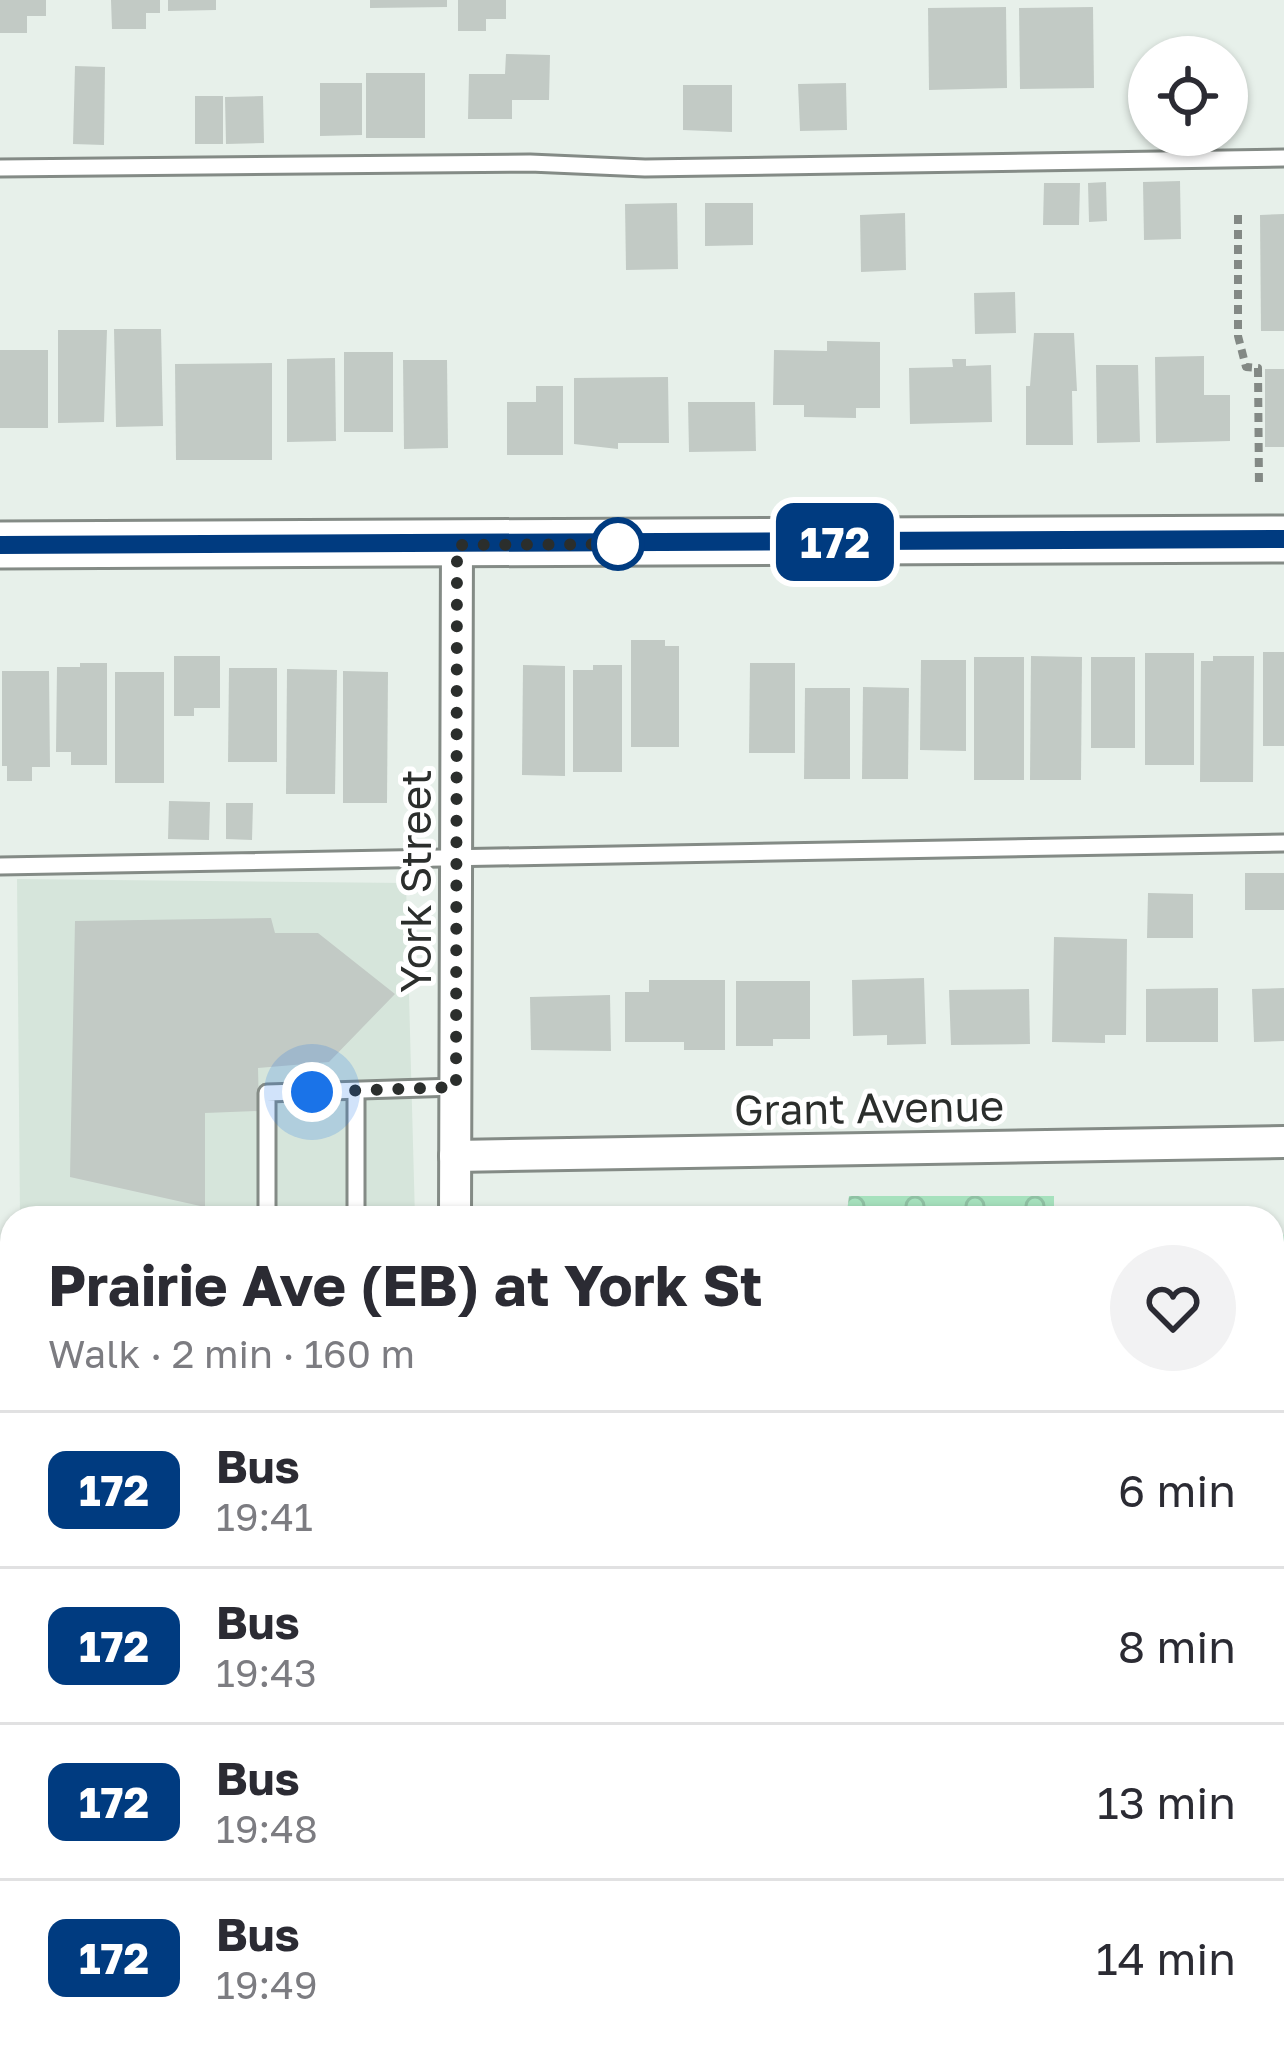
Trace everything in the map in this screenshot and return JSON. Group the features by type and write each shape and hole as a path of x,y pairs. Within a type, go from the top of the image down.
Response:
{"main road":[{"path":"0,545 1284,539"}],"street":[{"name":"York Street","path":"455,1206 457,545"},
{"name":"Grant Avenue","path":"455,1156 1284,1142"}],"lane":[{"path":"0,168 530,163 645,168 1284,158"},
{"path":"0,866 1284,843"},
{"path":"267,1206 267,1093 456,1087"},
{"path":"356,1090 356,1206"}],"path":[{"path":"1238,214 1238,336 1246,367 1258,368 1259,488"}],"shaded area":[{"path":"17,879 406,883 415,1206 20,1206"}],"green space":[{"path":"849,1196 1054,1196 1054,1206 848,1206"}],"building":[{"path":"0,0 46,0 46,16 27,16 27,33 0,33"},
{"path":"111,0 160,0 160,13 146,13 146,29 112,29"},
{"path":"168,0 216,0 216,10 168,11"},
{"path":"370,0 447,0 447,7 370,8"},
{"path":"458,0 506,0 506,19 486,19 486,31 458,31"},
{"path":"1006,7 1007,88 929,90 928,8"},
{"path":"1093,7 1094,88 1020,89 1019,8"},
{"path":"506,54 550,55 549,100 512,100 512,119 468,119 469,74 505,74"},
{"path":"75,66 105,67 104,145 73,144"},
{"path":"366,73 425,73 425,138 366,138"},
{"path":"320,83 362,83 362,135 320,136"},
{"path":"846,83 847,130 800,131 798,84"},
{"path":"683,85 732,85 732,132 683,130"},
{"path":"195,96 223,96 223,144 195,144"},
{"path":"263,96 264,143 226,144 225,97"},
{"path":"1180,181 1181,239 1144,240 1143,182"},
{"path":"1106,182 1107,221 1089,222 1088,183"},
{"path":"1044,183 1080,183 1079,225 1043,225"},
{"path":"677,203 678,269 626,270 625,204"},
{"path":"705,203 753,203 753,245 705,246"},
{"path":"905,213 906,270 861,272 860,215"},
{"path":"1284,214 1284,331 1261,331 1260,215"},
{"path":"1015,292 1016,333 975,334 974,293"},
{"path":"114,329 161,329 163,426 116,427"},
{"path":"58,330 107,330 104,422 58,423"},
{"path":"1034,333 1074,333 1073,445 1026,445 1026,386 1030,386"},
{"path":"827,341 880,342 880,408 856,408 856,418 804,417 804,405 773,405 774,350 827,351"},
{"path":"0,350 48,350 48,428 0,428"},
{"path":"344,352 393,352 393,432 344,432"},
{"path":"1204,356 1204,395 1230,395 1230,441 1156,443 1155,357"},
{"path":"335,358 336,441 287,442 287,359"},
{"path":"952,359 966,359 966,366 991,365 992,422 910,424 909,368 953,367"},
{"path":"403,360 447,360 448,448 404,449"},
{"path":"272,363 272,460 176,460 175,364"},
{"path":"1096,365 1138,365 1140,442 1097,443"},
{"path":"1265,369 1284,369 1284,447 1265,447"},
{"path":"668,377 669,443 618,443 618,449 574,444 574,378"},
{"path":"536,386 563,386 563,455 507,455 507,402 536,402"},
{"path":"688,402 755,402 756,451 689,452"},
{"path":"631,640 665,640 665,646 679,646 679,747 631,747"},
{"path":"1263,652 1284,652 1284,746 1263,746"},
{"path":"1145,653 1194,653 1194,765 1145,765"},
{"path":"174,656 220,656 220,708 194,708 194,716 174,716"},
{"path":"1031,656 1082,657 1081,780 1030,780"},
{"path":"1213,656 1254,656 1253,782 1200,782 1201,661 1213,661"},
{"path":"974,657 1024,657 1024,780 974,780"},
{"path":"1091,657 1135,657 1135,748 1091,748"},
{"path":"921,660 966,660 966,751 920,750"},
{"path":"80,663 107,663 107,765 71,765 71,752 56,752 57,667 80,667"},
{"path":"750,663 795,663 795,753 749,753"},
{"path":"523,665 565,666 565,776 522,775"},
{"path":"593,665 622,665 622,772 573,772 573,670 593,670"},
{"path":"229,668 277,668 277,762 228,762"},
{"path":"287,669 337,670 335,794 286,794"},
{"path":"2,671 49,671 50,767 32,767 32,781 7,781 7,766 2,766"},
{"path":"343,671 388,672 387,803 343,803"},
{"path":"115,672 164,672 164,783 115,783"},
{"path":"863,687 909,688 908,779 862,779"},
{"path":"805,688 850,688 850,779 804,779"},
{"path":"169,801 210,802 209,840 168,839"},
{"path":"226,803 253,803 252,840 226,839"},
{"path":"1245,873 1284,873 1284,910 1245,910"},
{"path":"1148,893 1193,894 1193,938 1147,938"},
{"path":"271,918 275,933 318,933 395,994 329,1062 258,1068 259,1111 205,1113 205,1206 70,1177 75,921"},
{"path":"1054,937 1127,939 1126,1035 1105,1035 1105,1043 1052,1042"},
{"path":"924,978 926,1044 887,1045 887,1035 853,1036 852,980"},
{"path":"649,980 725,980 725,1050 684,1050 684,1042 625,1042 625,992 649,992"},
{"path":"736,981 810,981 810,1039 736,1046"},
{"path":"1218,988 1218,1042 1146,1042 1146,989"},
{"path":"1284,988 1284,1041 1254,1042 1252,989"},
{"path":"1029,989 1030,1044 951,1045 949,990"},
{"path":"610,995 611,1051 531,1050 530,997"}],"bus line":[{"name":"172","path":"0,545 1284,539"}],"route":[{"path":"312,1092 456,1087 457,545 641,544 618,544"}]}
